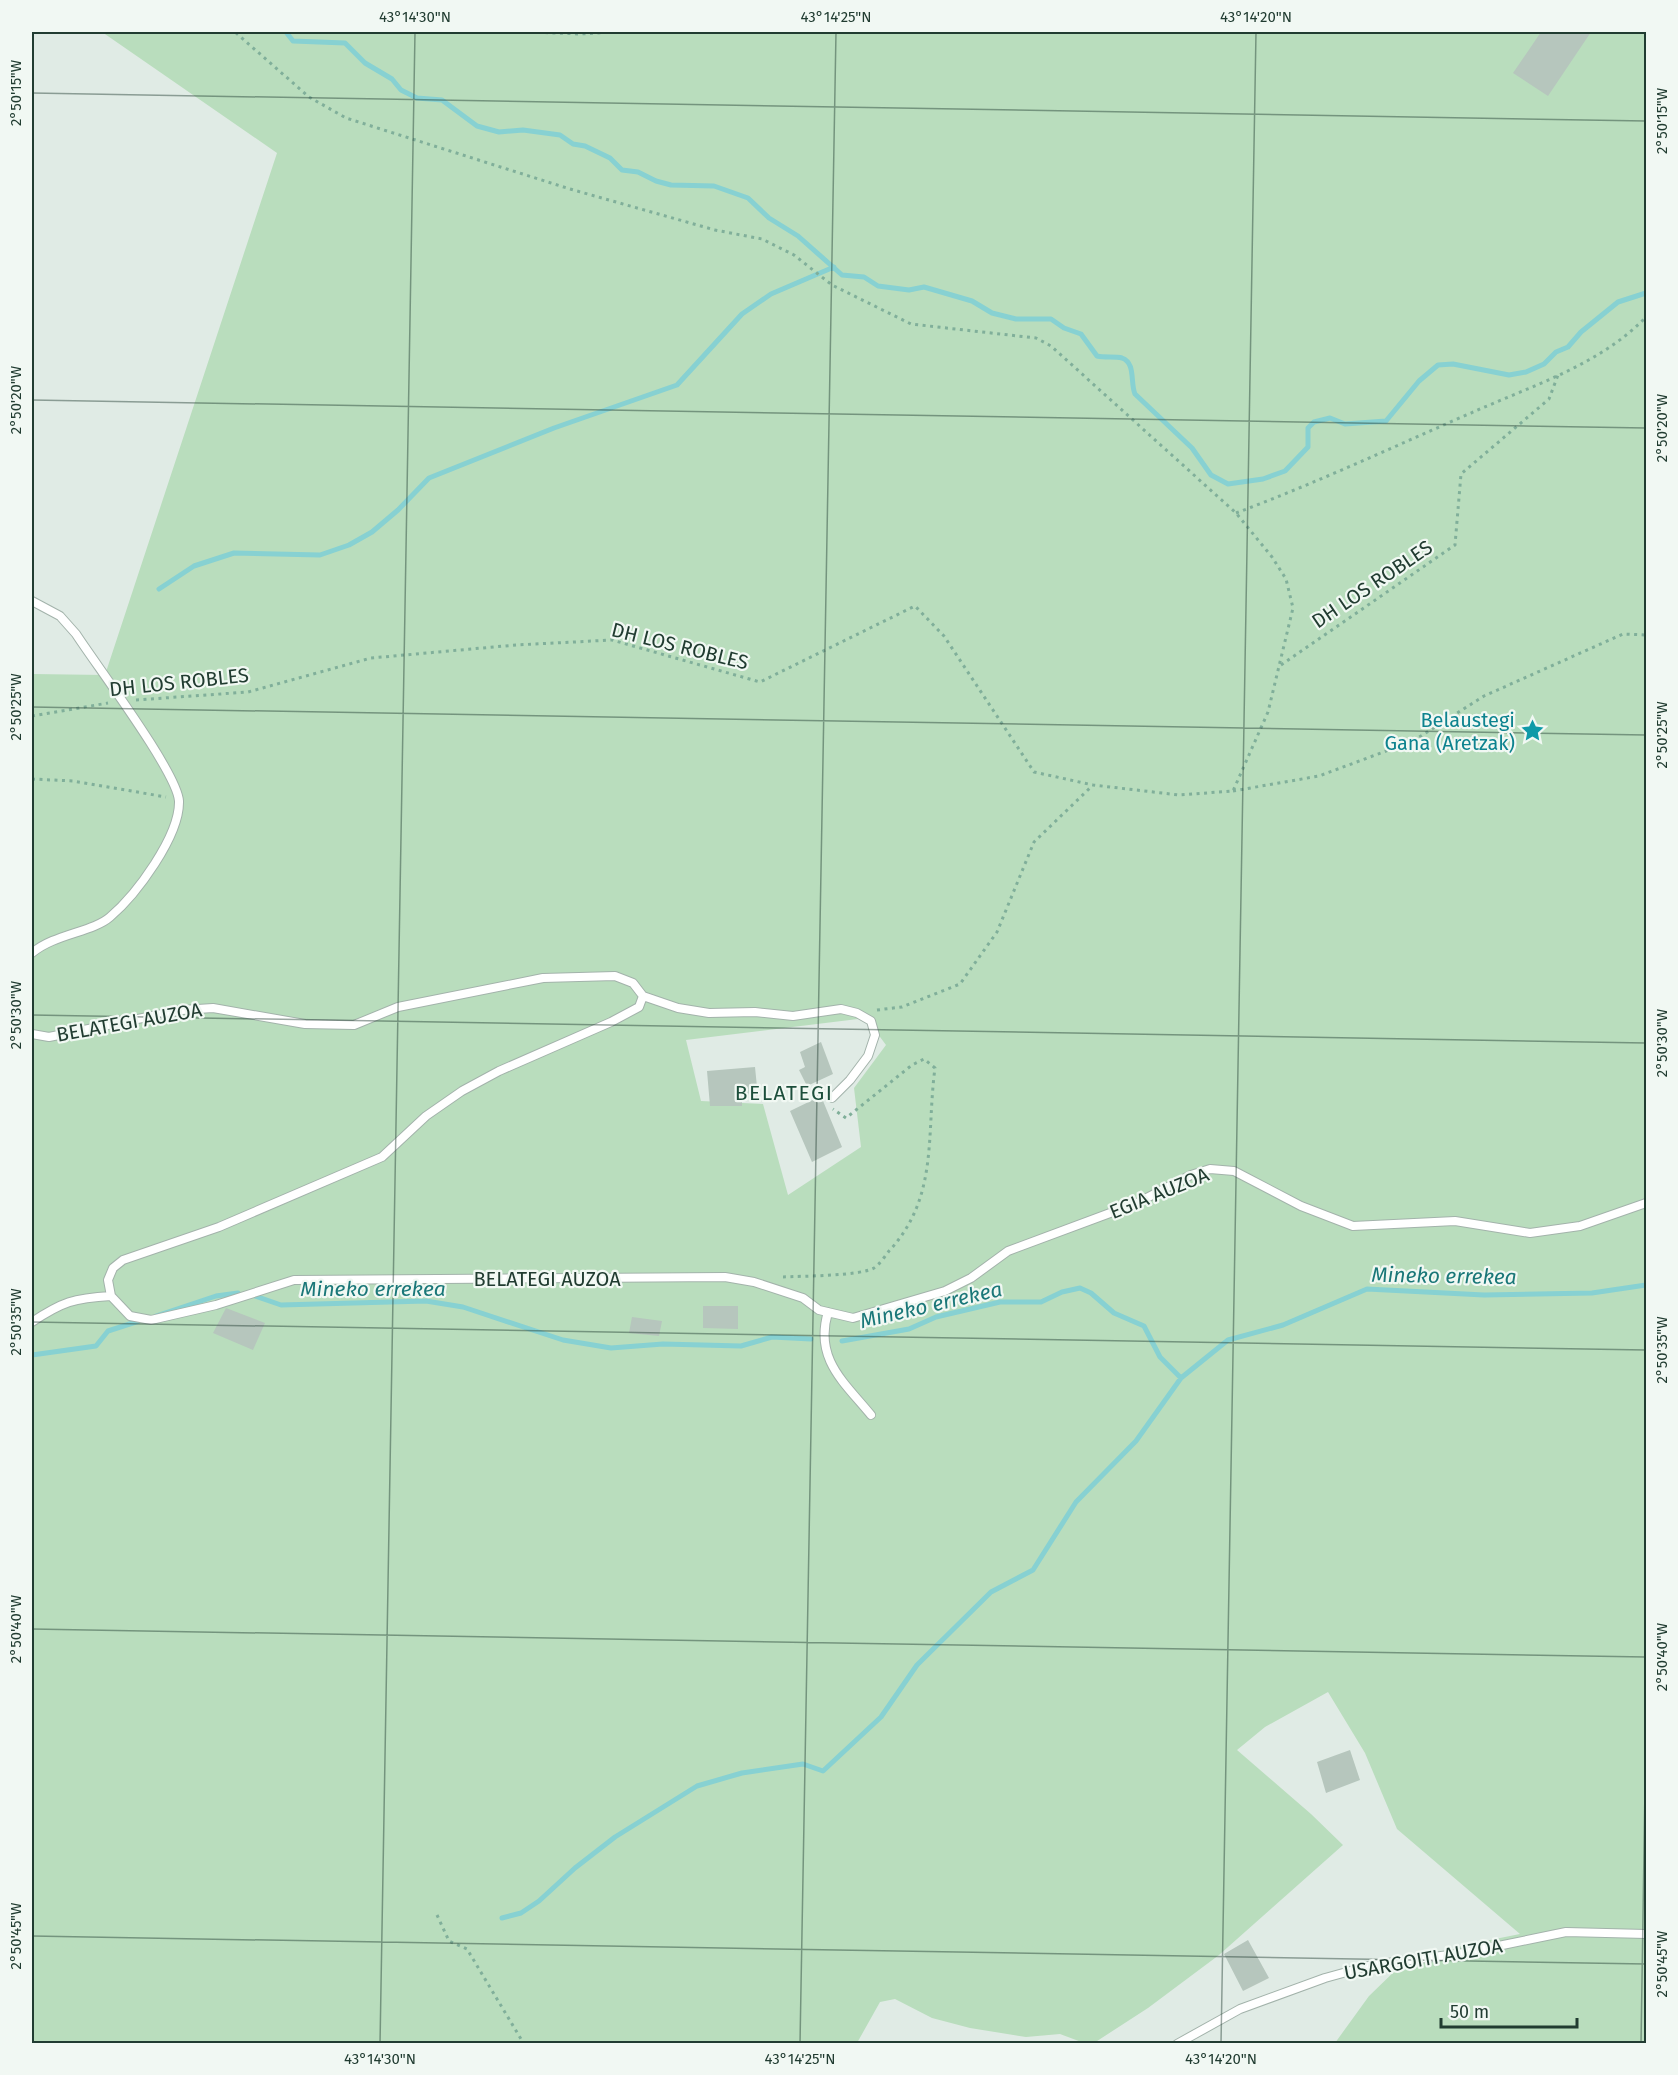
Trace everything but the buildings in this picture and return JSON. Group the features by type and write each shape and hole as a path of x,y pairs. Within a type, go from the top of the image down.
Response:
{"lane":[{"path":"32,601 60,616 167,769 179,800 176,823 158,857 137,888 108,919 42,944 32,953"},
{"name":"BELATEGI AUZOA","path":"32,1034 50,1037 182,1010 213,1008 305,1024 354,1025 398,1007 543,978 615,976 633,983 643,996 678,1008 709,1013 755,1012 793,1016 841,1009 857,1013"},
{"path":"32,1322 62,1303 86,1297 111,1296 108,1280 113,1268 123,1260 219,1227 382,1157 426,1116 462,1091 499,1071 611,1023 639,1007 643,996"},
{"path":"832,1098 850,1080 868,1056 875,1035 871,1021 857,1013"},
{"name":"EGIA AUZOA","path":"754,1282 802,1298 819,1310 853,1318 945,1291 971,1278 1008,1251 1137,1203 1191,1175 1210,1169 1234,1170 1301,1206 1353,1226 1455,1221 1530,1233 1580,1226 1646,1203"},
{"name":"BELATEGI AUZOA","path":"111,1296 130,1316 151,1320 216,1305 294,1280 725,1277 754,1282"},
{"path":"828,1312 824,1328 825,1348 832,1368 871,1416"},
{"name":"USARGOITI AUZOA","path":"1177,2043 1240,2009 1325,1978 1372,1965 1464,1953 1566,1932 1647,1934"}],"path":[{"path":"235,32 309,97 346,118 570,189 715,230 762,239 794,255 832,285 911,324 1036,338 1051,346 1236,513 1368,459 1558,375 1601,352 1635,329 1647,317"},
{"path":"530,32 580,34 612,32"},
{"name":"DH LOS ROBLES","path":"1279,666 1455,545 1461,474 1549,399 1558,375"},
{"name":"DH LOS ROBLES","path":"32,716 121,701 249,692 371,658 516,645 612,640 760,682 915,606 944,636 1034,772 1093,785 1179,795 1233,791 1268,712 1293,608 1286,579 1272,557 1252,536 1236,513"},
{"path":"1233,791 1319,776 1402,745 1484,696 1623,634 1647,635"},
{"path":"32,779 73,781 179,800"},
{"path":"857,1013 902,1007 960,984 997,932 1034,842 1093,785"},
{"path":"754,1282 784,1277 831,1275 873,1268 903,1235 917,1212 930,1155 929,1111 934,1068 924,1059 912,1065 846,1118 834,1112 832,1098"},
{"path":"1646,1203 1647,1168"},
{"path":"437,1915 449,1941 467,1949 524,2043"}],"green space":[{"path":"102,32 1646,32 1646,2043 1335,2043 1369,1996 1400,1966 1465,1945 1520,1934 1397,1829 1365,1753 1328,1692 1265,1727 1237,1750 1343,1845 1219,1955 1148,2008 1094,2043 1084,2043 1060,2034 1026,2037 970,2028 932,2018 895,1999 880,2002 857,2043 32,2044 32,674 105,675 277,153","holes":["866,1018 886,1045 854,1088 861,1147 788,1195 763,1104 701,1101 686,1040"]}],"waterway":[{"path":"286,32 293,41 345,43 365,63 392,79 401,90 417,98 442,100 477,126 499,132 523,130 560,135 573,144 585,146 610,158 622,170 638,172 671,185 714,186 748,198 769,218 798,236 842,275 864,277 878,286 909,290 924,287 972,301 992,313 1016,319 1051,319 1064,328 1081,334 1097,356 1119,357 1126,361 1131,369 1135,394 1192,448 1211,475 1228,484 1263,479 1285,471 1308,447 1308,428 1314,422 1330,418 1345,424 1386,421 1419,381 1438,365 1453,364 1509,375 1526,372 1544,364 1556,352 1568,347 1581,332 1618,302 1646,293"},
{"path":"159,589 194,566 234,553 320,555 349,545 372,532 398,510 429,478 554,428 677,385 742,314 771,294 834,267"},
{"path":"502,1918 521,1913 539,1901 575,1868 615,1837 697,1786 742,1773 803,1764 823,1771 881,1717 917,1665 991,1592 1033,1570 1076,1502 1136,1441 1181,1378 1228,1340 1283,1325 1367,1289 1484,1295 1592,1293 1646,1285"},
{"name":"Mineko errekea","path":"842,1341 909,1329 936,1317 1000,1302 1041,1302 1062,1292 1080,1288 1091,1293 1114,1313 1144,1326 1160,1357 1181,1378"},
{"name":"Mineko errekea","path":"156,1316 216,1296 238,1293"},
{"name":"Mineko errekea","path":"252,1295 281,1305 426,1301 463,1307 563,1340 611,1348 663,1344 741,1346 772,1337 811,1339"},
{"name":"Mineko errekea","path":"32,1355 96,1346 108,1331 139,1321"}],"place":[{"name":"Belaustegi Gana (Aretzak)","path":"1533,731"}],"district":[{"name":"BELATEGI","path":"784,1093"}]}
